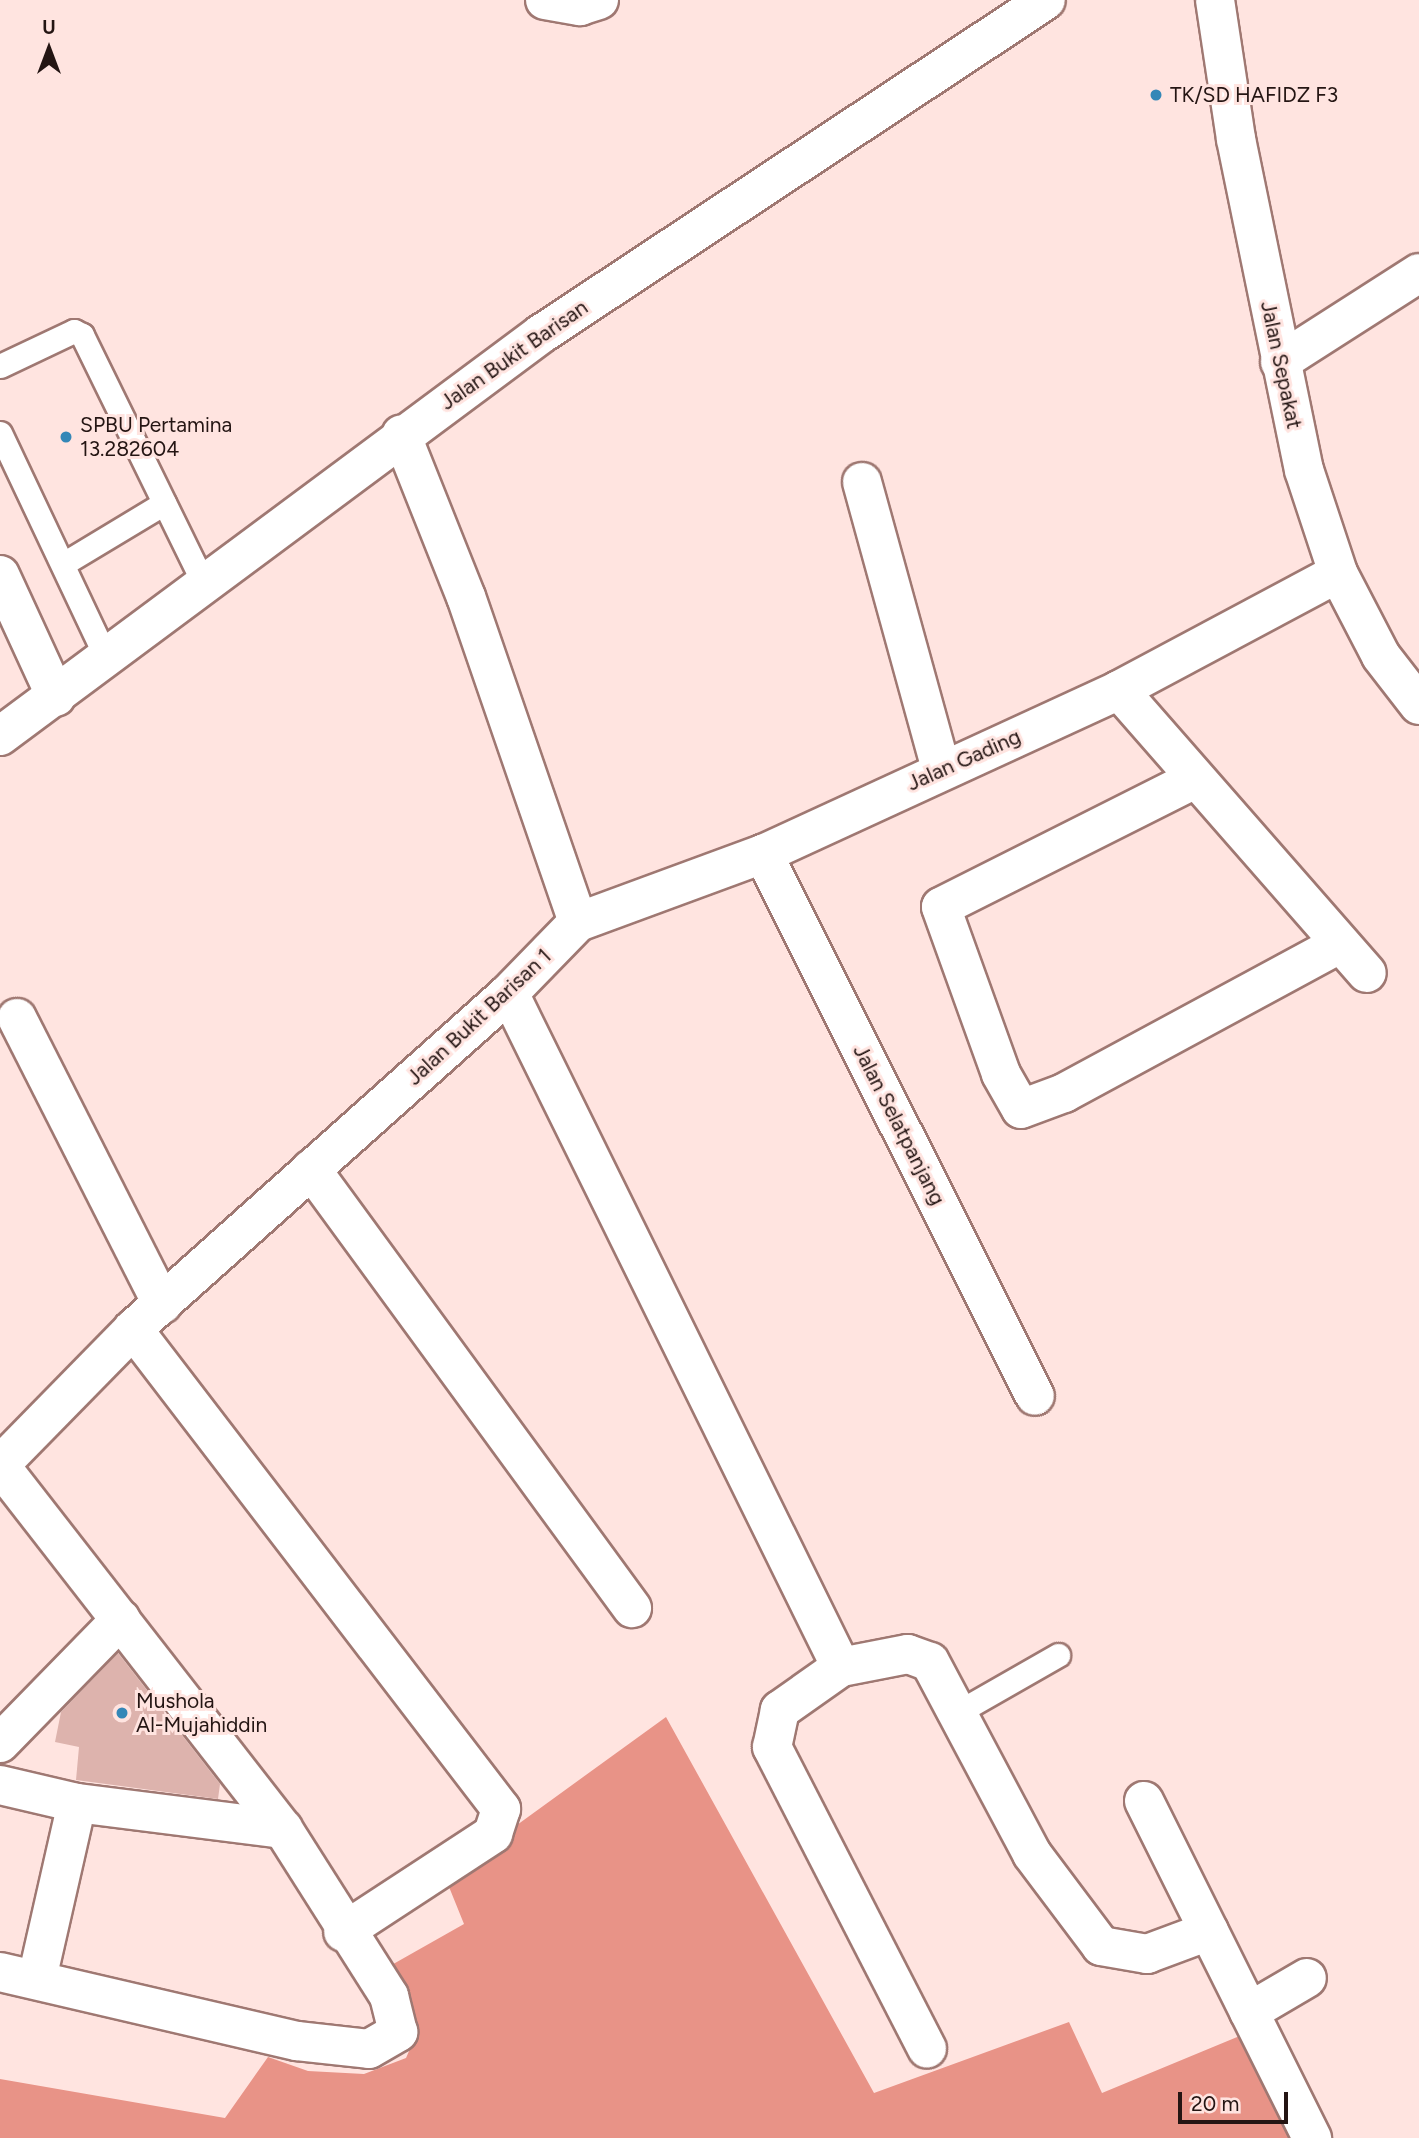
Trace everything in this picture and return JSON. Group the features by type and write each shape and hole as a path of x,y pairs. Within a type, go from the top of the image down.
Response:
{"street":[{"path":"545,0 580,6 599,0"},
{"name":"Jalan Bukit Barisan","path":"0,736 107,659 401,434 541,334 1046,0"},
{"name":"Jalan Sepakat","path":"1215,0 1280,362 1304,470 1338,573 1381,656 1419,705"},
{"path":"1280,362 1419,272"},
{"path":"401,434 466,597 578,922"},
{"path":"862,482 941,769"},
{"name":"Jalan Gading","path":"578,922 763,854 941,769 1119,690 1338,573"},
{"path":"0,575 56,697"},
{"path":"1119,690 1193,780 1367,973"},
{"path":"1193,780 941,907 1001,1074 1021,1109 1064,1093 1340,944"},
{"name":"Jalan Selatpanjang","path":"763,854 1035,1396"},
{"name":"Jalan Bukit Barisan 1","path":"0,1465 133,1329 509,993 578,922"},
{"path":"509,993 841,1667"},
{"path":"17,1018 162,1304"},
{"path":"311,1169 632,1608"},
{"path":"133,1329 500,1809 493,1834 343,1931"},
{"path":"0,1465 283,1829 343,1931 373,1968 396,2015 395,2038 381,2046 297,2041 0,1972"},
{"path":"0,1743 121,1619"},
{"path":"927,2048 772,1747 780,1710 841,1667 916,1655 930,1662 960,1711 1032,1854 1101,1946 1147,1954 1209,1931"},
{"path":"0,1785 77,1803 283,1829"},
{"path":"1144,1801 1312,2138"},
{"path":"37,1979 77,1803"},
{"path":"1249,2012 1307,1978"}],"lane":[{"path":"0,366 74,331 82,335 204,584"},
{"path":"0,433 107,659"},
{"path":"63,564 164,503"},
{"path":"960,1711 1058,1655"}],"shaded area":[{"path":"666,1717 874,2093 1069,2022 1102,2093 1242,2035 1298,2138 0,2138 0,2079 225,2118 268,2057 308,2071 364,2074 406,2058 416,2035 388,1967 464,1924 445,1877"}],"building":[{"name":"Mushola Al-Mujahiddin","path":"118,1653 220,1784 218,1799 76,1780 79,1747 55,1742 61,1712"}],"place":[{"name":"TK/SD HAFIDZ F3","path":"1156,95"},
{"name":"SPBU Pertamina 13.282604","path":"66,437"},
{"name":"Mushola Al-Mujahiddin","path":"122,1713"}]}
